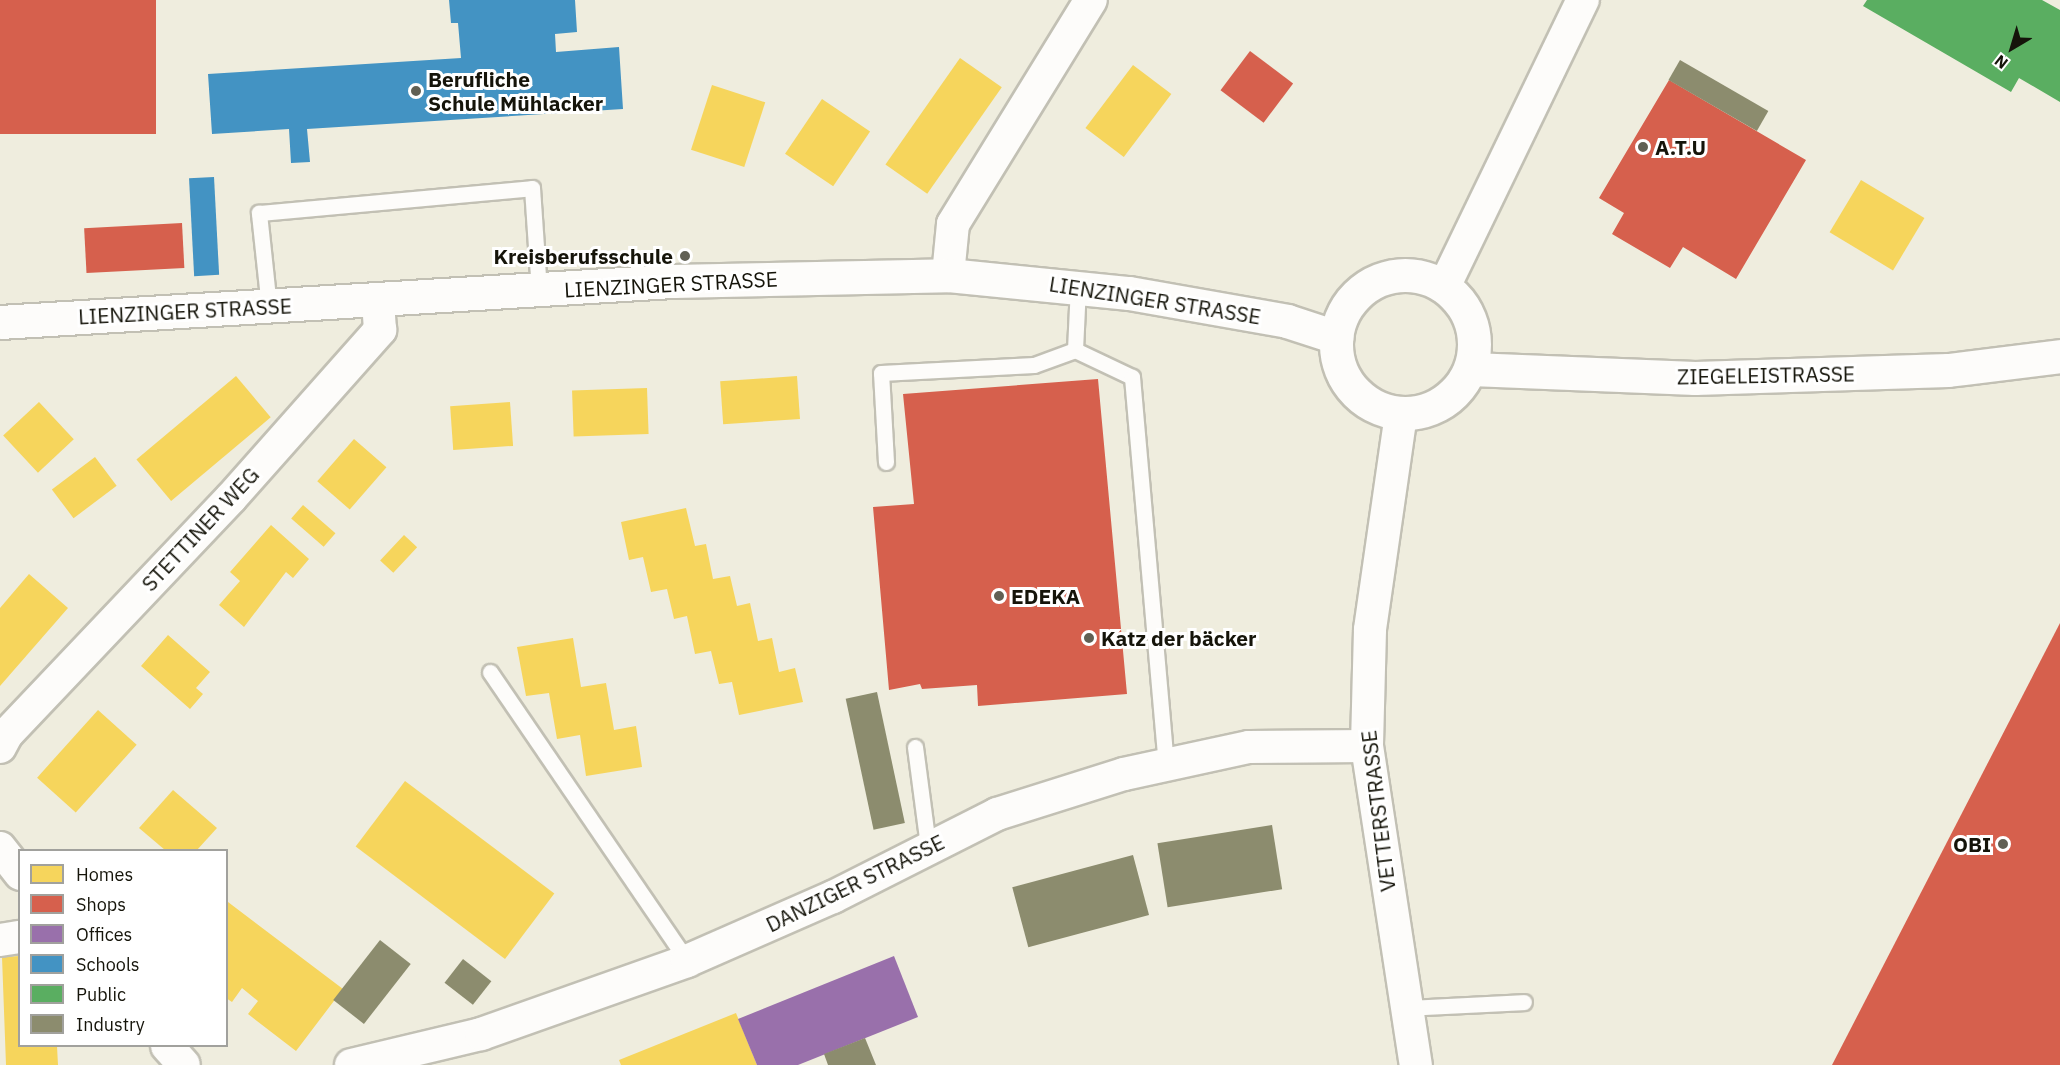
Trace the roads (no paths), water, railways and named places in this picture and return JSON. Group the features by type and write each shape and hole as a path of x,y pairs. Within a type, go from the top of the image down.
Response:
{"street":[{"path":"948,275 953,224 1091,0"},
{"path":"1444,287 1583,0"},
{"name":"LIENZINGER STRASSE","path":"0,322 378,301 673,281 948,275 1078,286 1287,321 1336,337"},
{"path":"1398,275 1422,276 1444,287 1461,302 1472,323 1475,346 1471,369 1459,388 1443,403 1423,412 1401,414 1379,409 1360,397 1346,380 1337,360 1336,337 1342,314 1356,295 1375,281 1398,275"},
{"name":"STETTINER WEG","path":"0,747 7,734 231,498 380,330 378,301"},
{"name":"ZIEGELEISTRASSE","path":"1471,369 1695,378 1948,370 2060,356"},
{"name":"VETTERSTRASSE","path":"1401,414 1370,630 1367,746 1416,1065"},
{"name":"DANZIGER STRASSE","path":"351,1065 481,1034 687,960 833,897 928,846 998,814 1124,774 1249,747 1367,746"},
{"path":"0,848 18,871"},
{"path":"0,940 18,937"},
{"path":"168,1047 184,1065"}],"lane":[{"path":"269,306 259,213 532,188 539,291"},
{"path":"1074,350 1078,286"},
{"path":"886,462 881,373 1034,365 1074,350 1132,377 1166,765"},
{"path":"489,672 687,960"},
{"path":"915,747 928,846"},
{"path":"1407,1008 1524,1002"}],"place":[{"name":"Berufliche Schule Mühlacker","path":"416,91"},
{"name":"A.T.U","path":"1643,147"},
{"name":"Kreisberufsschule","path":"685,256"},
{"name":"EDEKA","path":"999,596"},
{"name":"Katz der bäcker","path":"1089,638"},
{"name":"OBI","path":"2003,844"}]}
